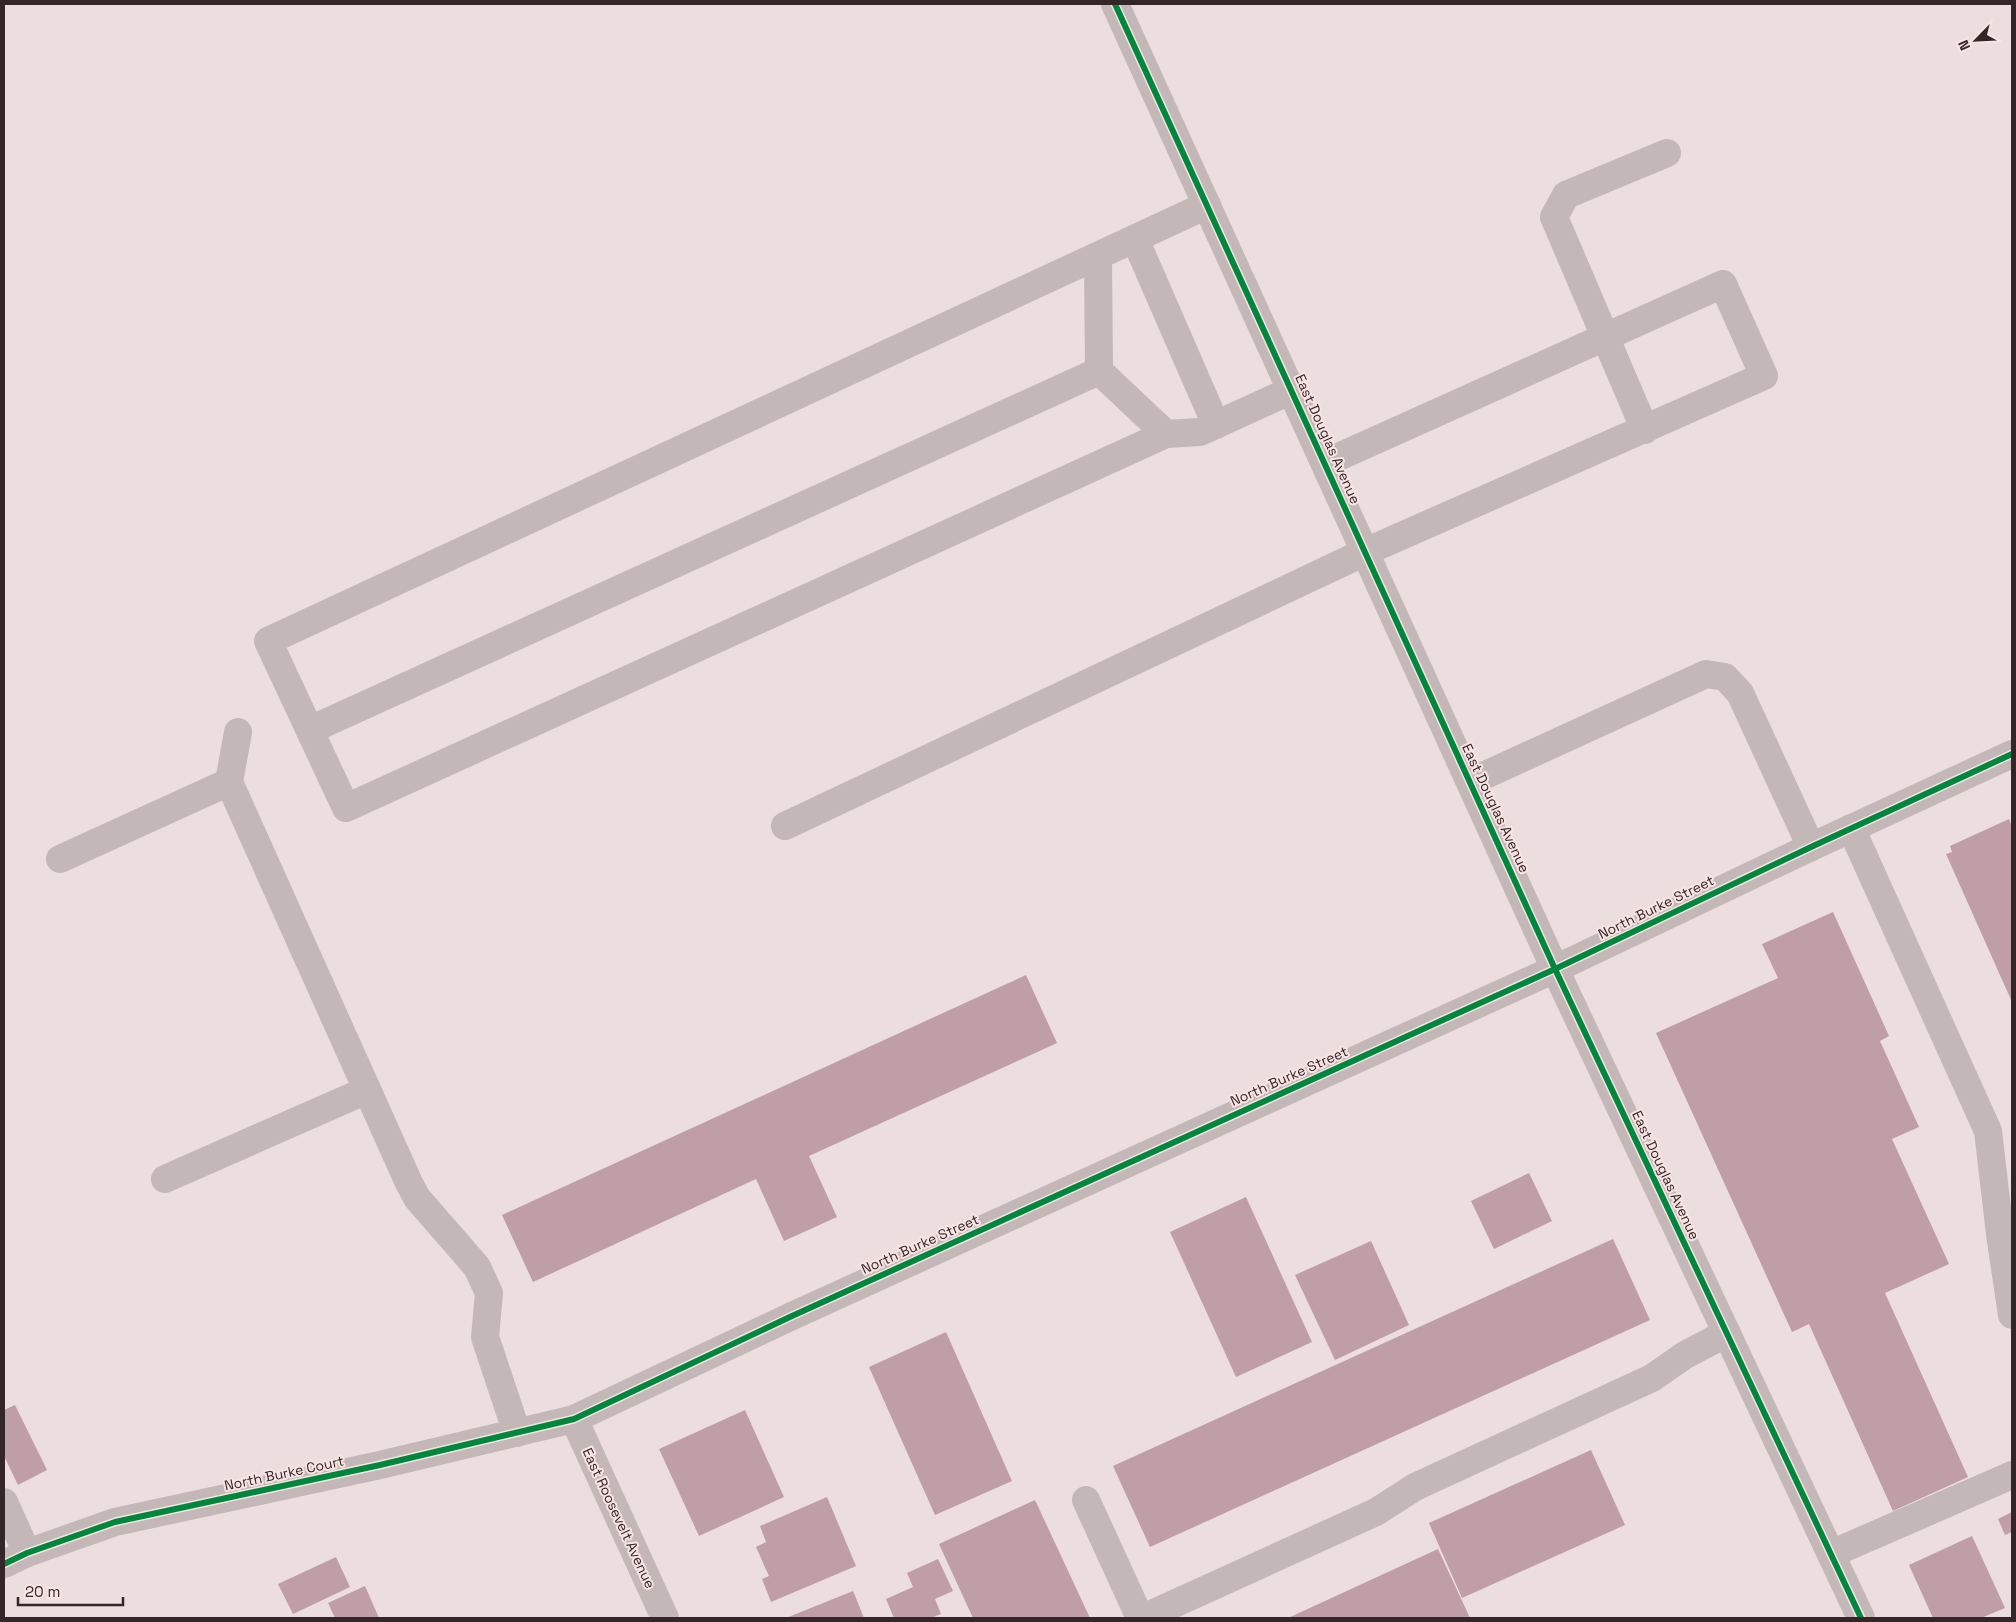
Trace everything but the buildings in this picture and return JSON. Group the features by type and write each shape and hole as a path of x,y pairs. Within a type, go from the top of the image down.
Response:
{"street":[{"name":"East Douglas Avenue","path":"1115,4 1555,969 1861,1618"},
{"path":"1645,430 1554,217 1566,195 1667,153"},
{"path":"1207,205 1098,258 268,641 346,808 1166,434 1200,432 1292,390"},
{"path":"1135,239 1216,425"},
{"path":"1098,258 1099,371 1166,434"},
{"path":"785,826 1366,552 1764,376 1722,284 1325,463"},
{"path":"310,730 1099,371"},
{"path":"1470,782 1706,674 1725,677 1740,693 1811,847"},
{"path":"238,732 229,782 409,1183 417,1198 477,1268 488,1293 485,1337 517,1433"},
{"name":"North Burke Street","path":"574,1418 783,1320 1555,969 1851,828 2012,754"},
{"path":"60,859 229,782"},
{"path":"1851,828 1988,1131 2012,1315"},
{"path":"165,1179 367,1090"},
{"path":"1086,1500 1141,1618 1376,1512 1415,1487 1652,1378 1685,1355 1727,1333"},
{"name":"North Burke Court","path":"15,1559 115,1522 380,1465 574,1418"},
{"name":"East Roosevelt Avenue","path":"574,1418 665,1618"},
{"path":"1831,1554 2012,1475"},
{"path":"4,1502 15,1559"}],"cycle path":[{"path":"1115,4 1555,969 1861,1618"},
{"path":"4,1564 27,1553 115,1522 380,1465 574,1419 792,1316 1555,969 2012,754"}]}
